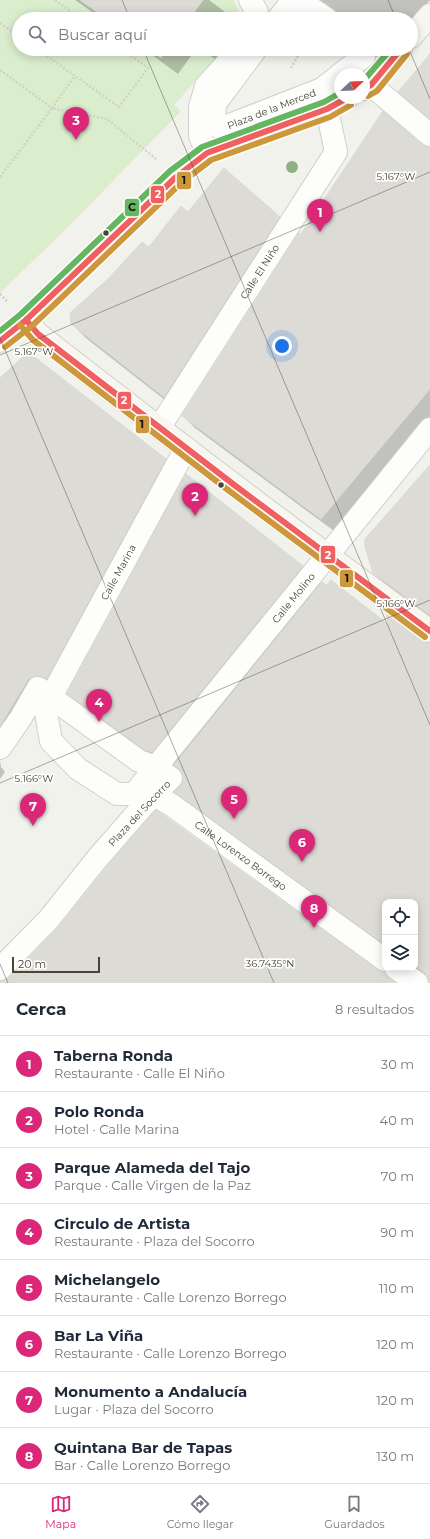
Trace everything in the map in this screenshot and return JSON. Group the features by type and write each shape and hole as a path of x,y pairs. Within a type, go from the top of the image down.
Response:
{"street":[{"path":"250,0 257,12"},
{"path":"284,12 293,0"},
{"path":"299,0 317,12"},
{"path":"418,29 430,15"},
{"path":"207,153 200,136 200,107 206,86 234,56"},
{"name":"Plaza de la Merced","path":"251,56 215,104 214,120 219,127 227,126 322,89 334,80"},
{"name":"Plaza de la Merced","path":"349,68 364,56"},
{"path":"370,85 395,56"},
{"path":"370,89 430,135"},
{"path":"0,342 26,320 176,177 207,153 327,109 336,104"},
{"name":"Calle El Niño","path":"159,428 336,152 327,109"},
{"path":"26,320 38,334 159,428 327,556 430,631"},
{"name":"Calle Molino","path":"156,767 430,429"},
{"name":"Calle Marina","path":"156,767 134,794 117,794 78,769 51,741 46,706 50,696 186,448"},
{"name":"Plaza del Socorro","path":"0,748 20,719 38,688 139,761 156,767 171,778 143,806 96,860 49,919 0,970"},
{"name":"Calle Lorenzo Borrego","path":"155,795 180,810 382,958"},
{"path":"400,971 417,983"}],"path":[{"path":"55,0 71,12"},
{"path":"0,23 12,31"},
{"path":"47,56 119,107 148,68 132,56"},
{"path":"290,68 298,56"},
{"path":"0,70 52,108 107,119 176,177"},
{"path":"0,177 75,76"}],"green space":[{"path":"0,0 233,0 239,12 12,12 12,56 218,56 174,105 181,111 72,223 0,293"}],"building":[{"path":"80,0 203,0 194,12 97,12"},
{"path":"430,54 430,119 398,92"},
{"path":"383,111 422,145 430,147 430,389 321,519 182,416 299,233 301,234"},
{"path":"224,168 280,217 164,397 71,324 70,313 108,279 142,242 149,247 181,206 188,212"},
{"path":"28,352 166,459 47,679 38,676 32,677 27,681 0,726 0,378"},
{"path":"430,465 430,615 373,573 365,547 365,539"},
{"path":"186,474 303,566 152,752 145,750 67,694"},
{"path":"331,580 389,625 386,614 423,641 430,643 430,983 425,973 418,968 418,899 382,899 382,943 174,792 183,780 182,773 174,765 322,582 327,585"},
{"path":"156,810 378,970 384,972 395,983 0,983 0,981 4,981 9,978 58,928 106,868"}],"transit line":[{"name":"C","path":"370,73 385,56"},
{"name":"2","path":"370,86 395,56"},
{"name":"1","path":"370,95 377,91 405,56"},
{"name":"C","path":"0,331 21,314 170,171 202,147 324,102 334,96"},
{"name":"2","path":"0,341 26,320 176,177 207,153 327,109 336,104"},
{"name":"1","path":"5,347 32,326 181,183 211,160 330,117 351,105"},
{"name":"2","path":"26,320 38,334 233,484 430,631"},
{"name":"1","path":"20,325 33,340 228,490 425,637"}],"place":[{"name":"Parque Alameda del Tajo","path":"76,140"},
{"name":"Taberna Ronda","path":"320,232"},
{"name":"Polo Ronda","path":"195,516"},
{"name":"Circulo de Artista","path":"99,722"},
{"name":"Michelangelo","path":"234,819"},
{"name":"Monumento a Andalucía","path":"33,826"},
{"name":"Bar La Viña","path":"302,862"},
{"name":"Quintana Bar de Tapas","path":"314,928"}]}
